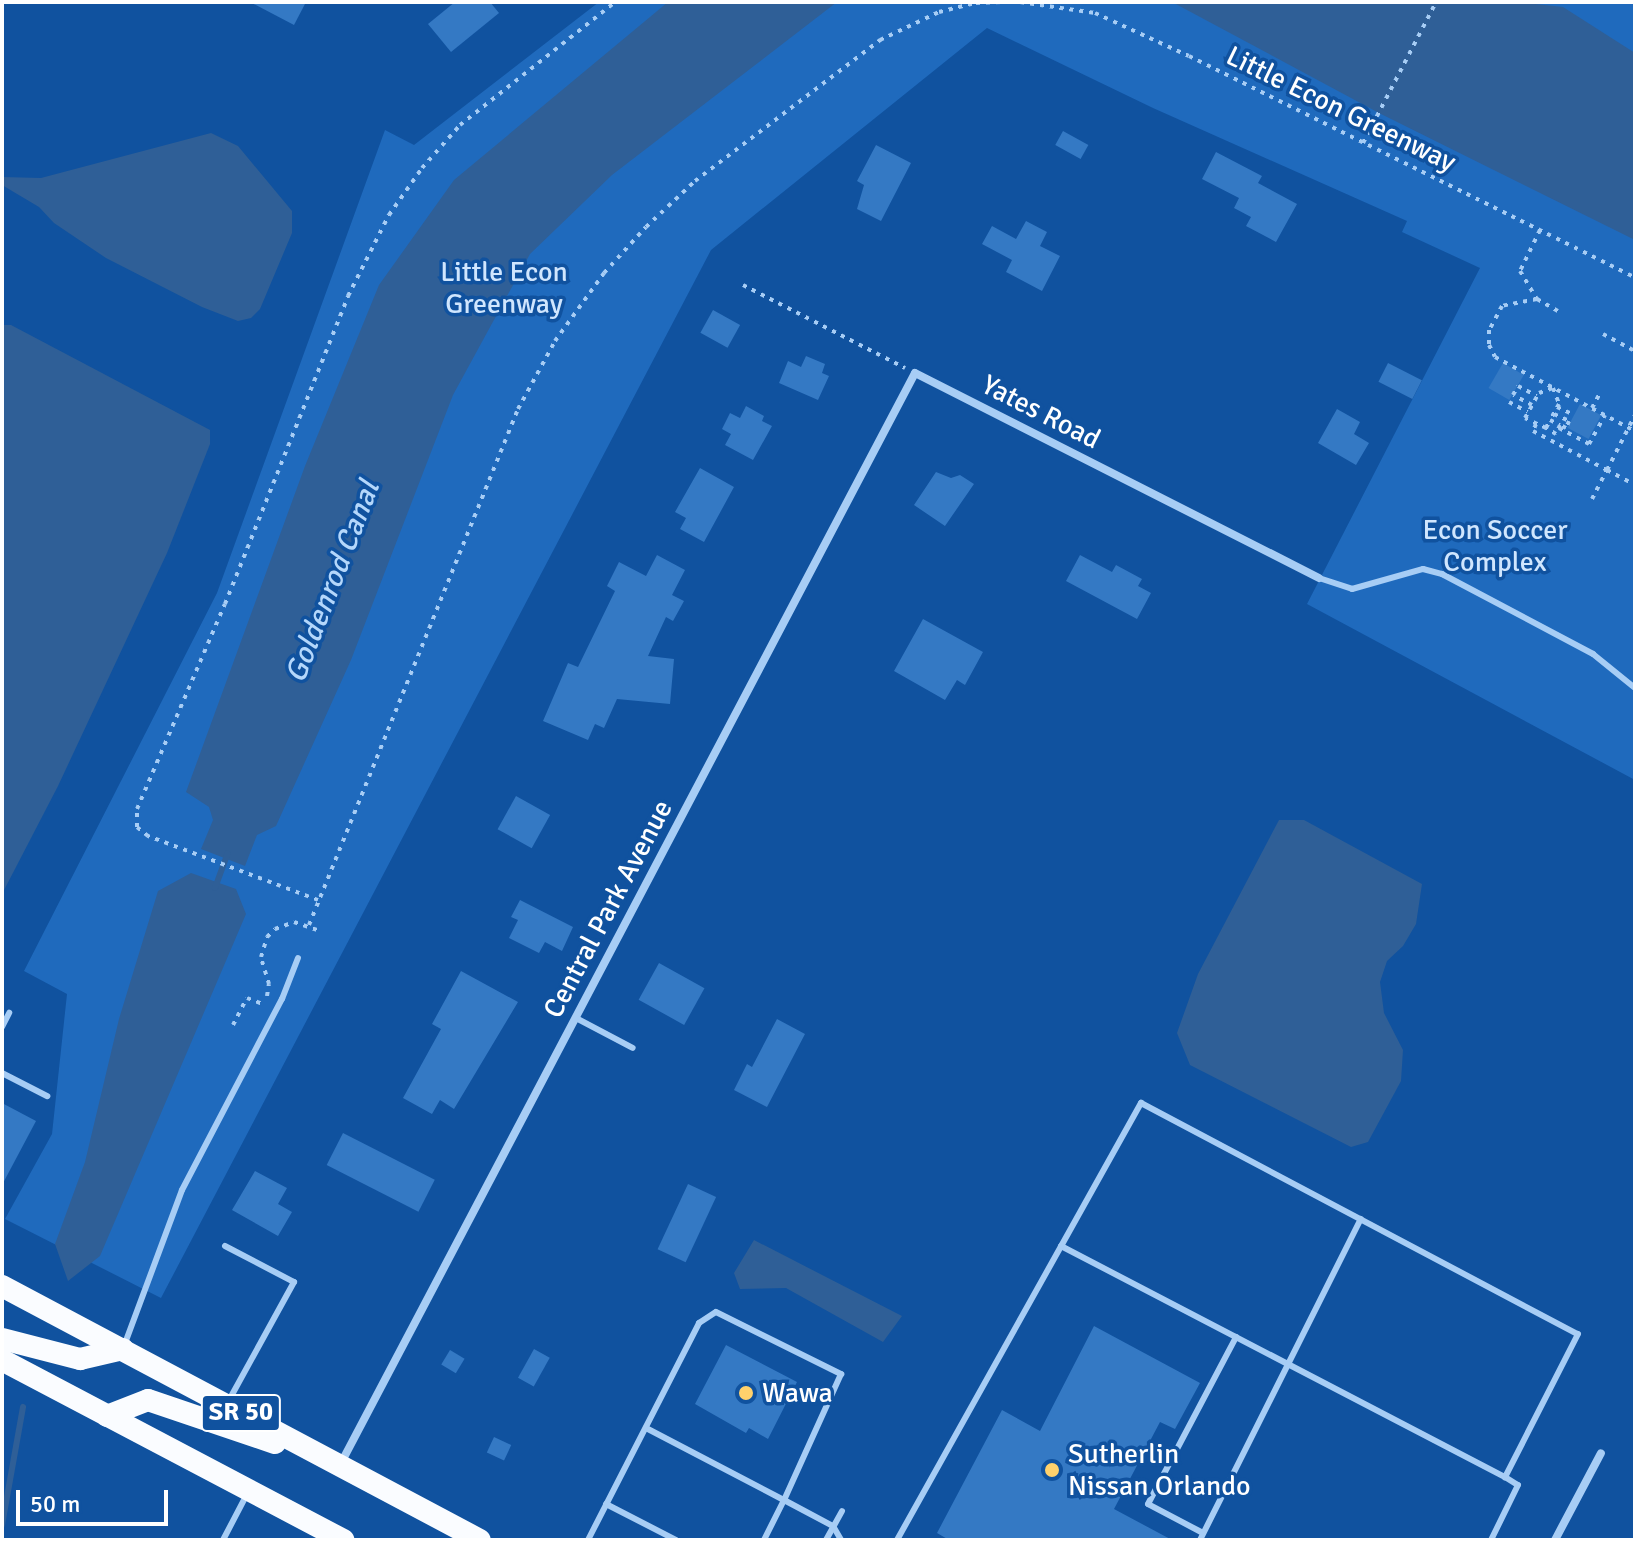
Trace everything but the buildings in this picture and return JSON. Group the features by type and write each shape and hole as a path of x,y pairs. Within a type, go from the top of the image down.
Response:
{"highway":[{"name":"SR 50","path":"2,1286 123,1349 221,1414"},
{"path":"2,1339 80,1359 123,1349"},
{"name":"SR 50","path":"2,1360 341,1540"},
{"path":"107,1416 148,1400 221,1414 340,1466 480,1540"}],"street":[{"name":"Yates Road","path":"915,373 1319,578"},
{"name":"Central Park Avenue","path":"340,1466 915,373"},
{"path":"1555,1540 1601,1453"}],"lane":[{"path":"1319,578 1352,589 1423,569 1442,574 1593,654 1635,688"},
{"path":"123,1349 177,1202 282,999 298,958"},
{"path":"2,1027 9,1013"},
{"path":"576,1018 633,1048"},
{"path":"2,1073 47,1096"},
{"path":"897,1540 1141,1103 1578,1334 1505,1477"},
{"path":"1236,1337 1148,1504 1201,1537 1361,1219"},
{"path":"221,1414 294,1282 225,1246"},
{"path":"1061,1246 1518,1485 1491,1540"},
{"path":"588,1540 699,1323 716,1312 841,1374 764,1540"},
{"path":"646,1428 833,1526 841,1540"},
{"path":"223,1540 249,1491"},
{"path":"606,1504 676,1540"},
{"path":"826,1540 842,1511"}],"path":[{"path":"318,900 148,836 137,827 135,815 367,256 403,194 450,135 490,99 615,2"},
{"path":"309,925 518,409 555,341 604,273 638,235 695,181 880,40 939,12 976,3 1002,2"},
{"name":"Little Econ Greenway","path":"1020,2 1095,13 1635,277"},
{"path":"1363,143 1436,2"},
{"path":"1540,230 1520,271 1537,299 1558,311"},
{"path":"743,285 915,373"},
{"path":"1537,299 1502,306 1489,330 1489,345 1495,357 1555,385 1635,431"},
{"path":"1603,334 1635,354 1635,372"},
{"path":"1555,385 1537,396 1525,418 1556,434 1560,426"},
{"path":"1546,428 1557,407 1555,385"},
{"path":"1532,405 1513,395 1518,386 1537,396"},
{"path":"1592,408 1599,395"},
{"path":"1509,402 1528,412"},
{"path":"1557,407 1574,415"},
{"path":"1554,413 1569,421 1566,428 1560,426"},
{"path":"1550,420 1589,444 1605,415"},
{"path":"1592,499 1635,415"},
{"path":"1536,424 1533,431 1635,485"},
{"path":"1570,450 1576,437"},
{"path":"233,1025 247,998 262,1006 268,994 269,984 261,957 267,937 287,924 309,925 320,931"}],"green space":[{"name":"Little Econ Greenway","path":"599,2 1635,2 1635,780 1307,604 1480,268 1402,232 1407,221 1153,108 987,28 711,250 161,1298 5,1219 52,1134 67,994 24,971 217,593 385,130 414,145"}],"water":[{"path":"668,2 837,2 612,175 530,254 453,395 351,660 276,826 257,835 245,866 201,849 213,820 209,807 186,792 305,466 379,285 454,180"},
{"path":"1172,2 1517,2 1563,7 1635,53 1635,240 1379,113"},
{"path":"211,133 238,146 292,211 292,233 260,309 251,318 238,321 202,307 106,258 54,223 39,207 2,185 2,177 41,178"},
{"path":"2,325 11,325 210,430 210,444 167,553 58,786 2,894"},
{"path":"1279,820 1304,820 1422,884 1416,924 1403,946 1387,961 1380,982 1384,1013 1403,1050 1401,1081 1368,1142 1351,1147 1190,1065 1177,1033 1198,974"},
{"path":"191,873 236,889 246,914 100,1256 68,1281 55,1244 85,1162 119,1019 158,891"},
{"path":"754,1240 902,1316 883,1342 786,1288 740,1289 734,1273"}],"waterway":[{"name":"Goldenrod Canal","path":"215,888 228,853"},
{"name":"Goldenrod Canal","path":"2,1525 23,1407"}],"place":[{"name":"Wawa","path":"746,1393"},
{"name":"Sutherlin Nissan Orlando","path":"1052,1470"}],"park label":[{"name":"Econ Soccer Complex","path":"1495,546"}]}
